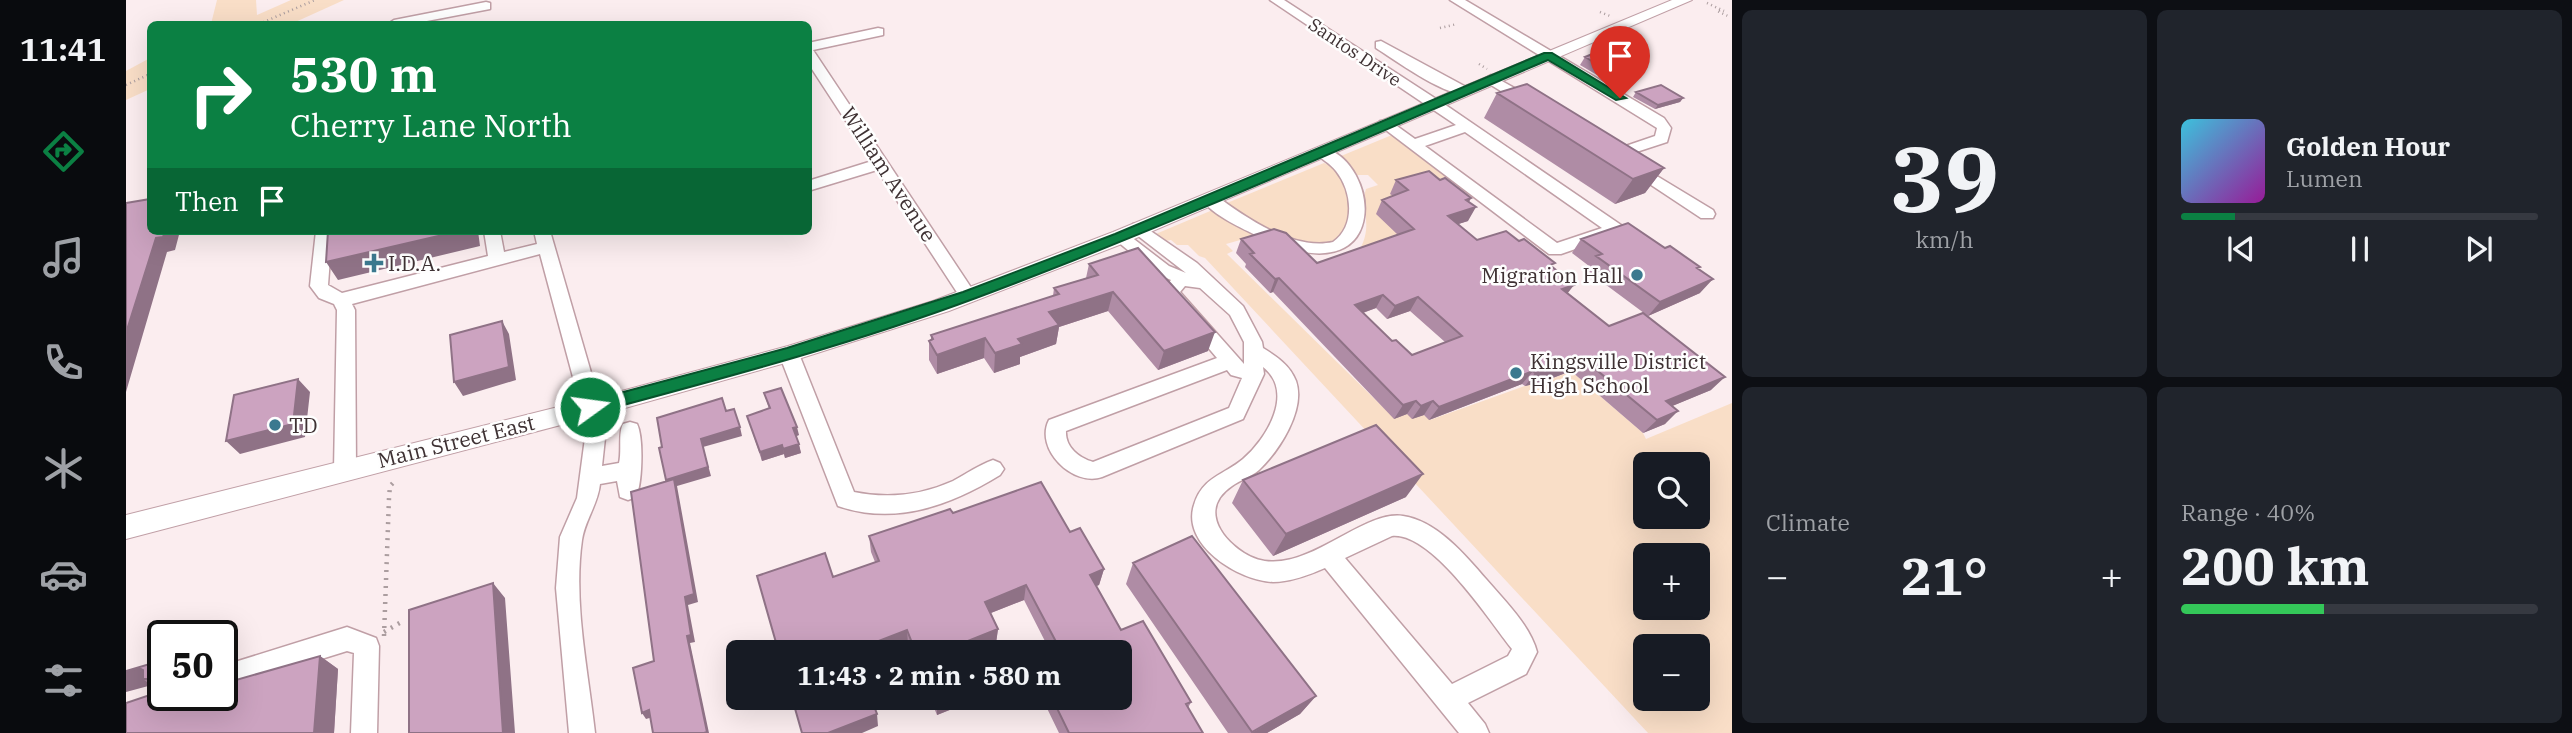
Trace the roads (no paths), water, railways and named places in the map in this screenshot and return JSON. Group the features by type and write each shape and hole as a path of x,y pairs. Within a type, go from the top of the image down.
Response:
{"main road":[{"name":"Main Street East","path":"126,527 789,354 968,296 1130,233 1463,92 1489,74 1548,55 1685,0"}],"street":[{"name":"Santos Drive","path":"1276,0 1433,103 1615,229 1555,250 1414,145"},
{"path":"1455,0 1659,121 1664,128 1662,139 1608,151 1707,214"},
{"path":"410,21 486,7"},
{"path":"812,49 878,32"},
{"path":"1402,38 1381,45 1463,92"},
{"path":"1371,62 1397,55"},
{"name":"William Avenue","path":"812,56 968,296"},
{"path":"1489,74 1547,113"},
{"path":"1385,124 1414,145 1467,126"},
{"path":"1209,199 1230,214 1294,244 1324,249 1343,245 1351,237 1357,221 1354,193 1343,170 1322,152"},
{"path":"812,185 883,163"},
{"path":"1130,233 1163,270 1212,290"},
{"path":"1130,233 1191,267 1212,290 1237,311 1253,342 1254,374 1236,413 1094,471 1073,465 1055,440 1056,426 1230,361"},
{"path":"324,235 319,286 325,294 341,300 497,260 544,239 596,438 588,498 571,537 568,589 582,733"},
{"path":"493,235 497,260"},
{"path":"1183,278 1170,292 1238,370 1254,374"},
{"path":"341,300 346,310 345,470"},
{"path":"1253,351 1279,370 1287,383 1288,402 1273,439 1249,467 1223,480 1205,500 1201,511 1203,523 1216,544 1227,554 1259,572 1282,572 1328,555 1390,526 1406,526 1424,536 1442,550 1485,597 1523,644 1525,652 1517,665 1448,700"},
{"path":"789,354 846,499 861,504 910,506 961,489 993,469"},
{"path":"592,476 628,481 633,448 631,430"},
{"path":"1328,555 1476,733"},
{"path":"238,673 347,639 367,646 364,733"}],"place":[{"name":"I.D.A.","path":"374,263"},
{"name":"Migration Hall","path":"1637,275"},
{"name":"Kingsville District High School","path":"1516,373"},
{"name":"TD","path":"275,425"}]}
